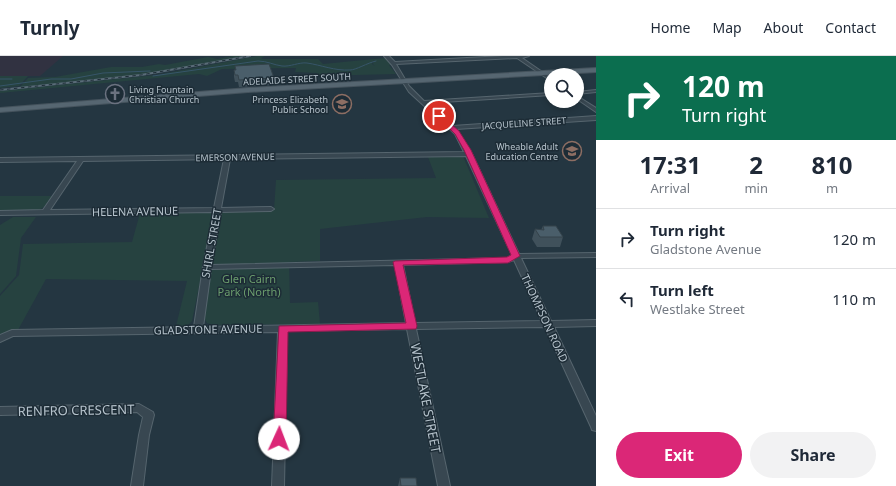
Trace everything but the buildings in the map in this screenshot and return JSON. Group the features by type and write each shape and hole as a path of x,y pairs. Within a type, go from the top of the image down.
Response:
{"main road":[{"name":"ADELAIDE STREET SOUTH","path":"0,110 211,92 596,70"}],"street":[{"name":"THOMPSON ROAD","path":"386,56 394,63 404,82 457,133 469,154 548,325 593,413 596,427"},
{"path":"517,56 544,75"},
{"path":"394,63 527,56"},
{"path":"584,92 596,91"},
{"path":"424,102 544,94"},
{"path":"584,102 596,110"},
{"name":"JACQUELINE STREET","path":"452,128 596,118"},
{"name":"EMERSON AVENUE","path":"0,160 469,154"},
{"name":"SHIRL STREET","path":"198,329 207,267 227,157"},
{"path":"45,213 81,159"},
{"name":"HELENA AVENUE","path":"0,213 271,208"},
{"path":"207,267 508,260 516,256 596,255"},
{"name":"WESTLAKE STREET","path":"398,262 444,486"},
{"name":"GLADSTONE AVENUE","path":"0,339 12,333 596,323"},
{"path":"278,486 283,329"},
{"name":"RENFRO CRESCENT","path":"0,411 139,408 149,415 144,435 137,486"}],"shaded area":[{"path":"0,56 63,56 40,76 0,76"}],"green space":[{"path":"245,56 147,74 20,87 28,78 55,77 111,67 142,67 159,64 165,65 208,57 217,59"},
{"path":"257,56 265,56 261,58 263,59 318,59 323,64 374,59 386,58 392,65 389,65 396,74 317,76 317,73 295,72 296,68 222,69 207,76 199,74 0,93 0,91 156,75"},
{"path":"0,76 28,76 19,86 0,88"},
{"name":"Glen Cairn Park (North)","path":"463,156 489,218 427,217 320,229 320,261 289,262 290,303 318,302 320,324 214,325 207,323 204,318 220,214 225,211 274,210 276,180 436,178 428,157"},
{"path":"0,196 52,196 44,207 37,211 0,211"},
{"path":"140,213 212,213 211,227 192,321 187,326 176,326 187,281 46,279 18,330 0,334 0,296 19,275 23,244 132,242"},
{"path":"13,217 36,217 21,238 16,276 0,294 0,225"}],"waterway":[{"path":"153,76 258,61 282,66 307,63 344,70 355,69 376,61"},
{"path":"0,86 51,79 71,79 103,73 150,71"},
{"path":"0,79 12,79"}],"railway":[{"path":"0,90 141,75 250,56"}],"place":[{"name":"Living Fountain Christian Church","path":"115,94"},
{"name":"Princess Elizabeth Public School","path":"342,104"},
{"name":"Wheable Adult Education Centre","path":"572,151"}],"route":[{"path":"279,439 283,329 412,326 398,262 508,260 516,256 467,150 457,133 439,116"}]}
